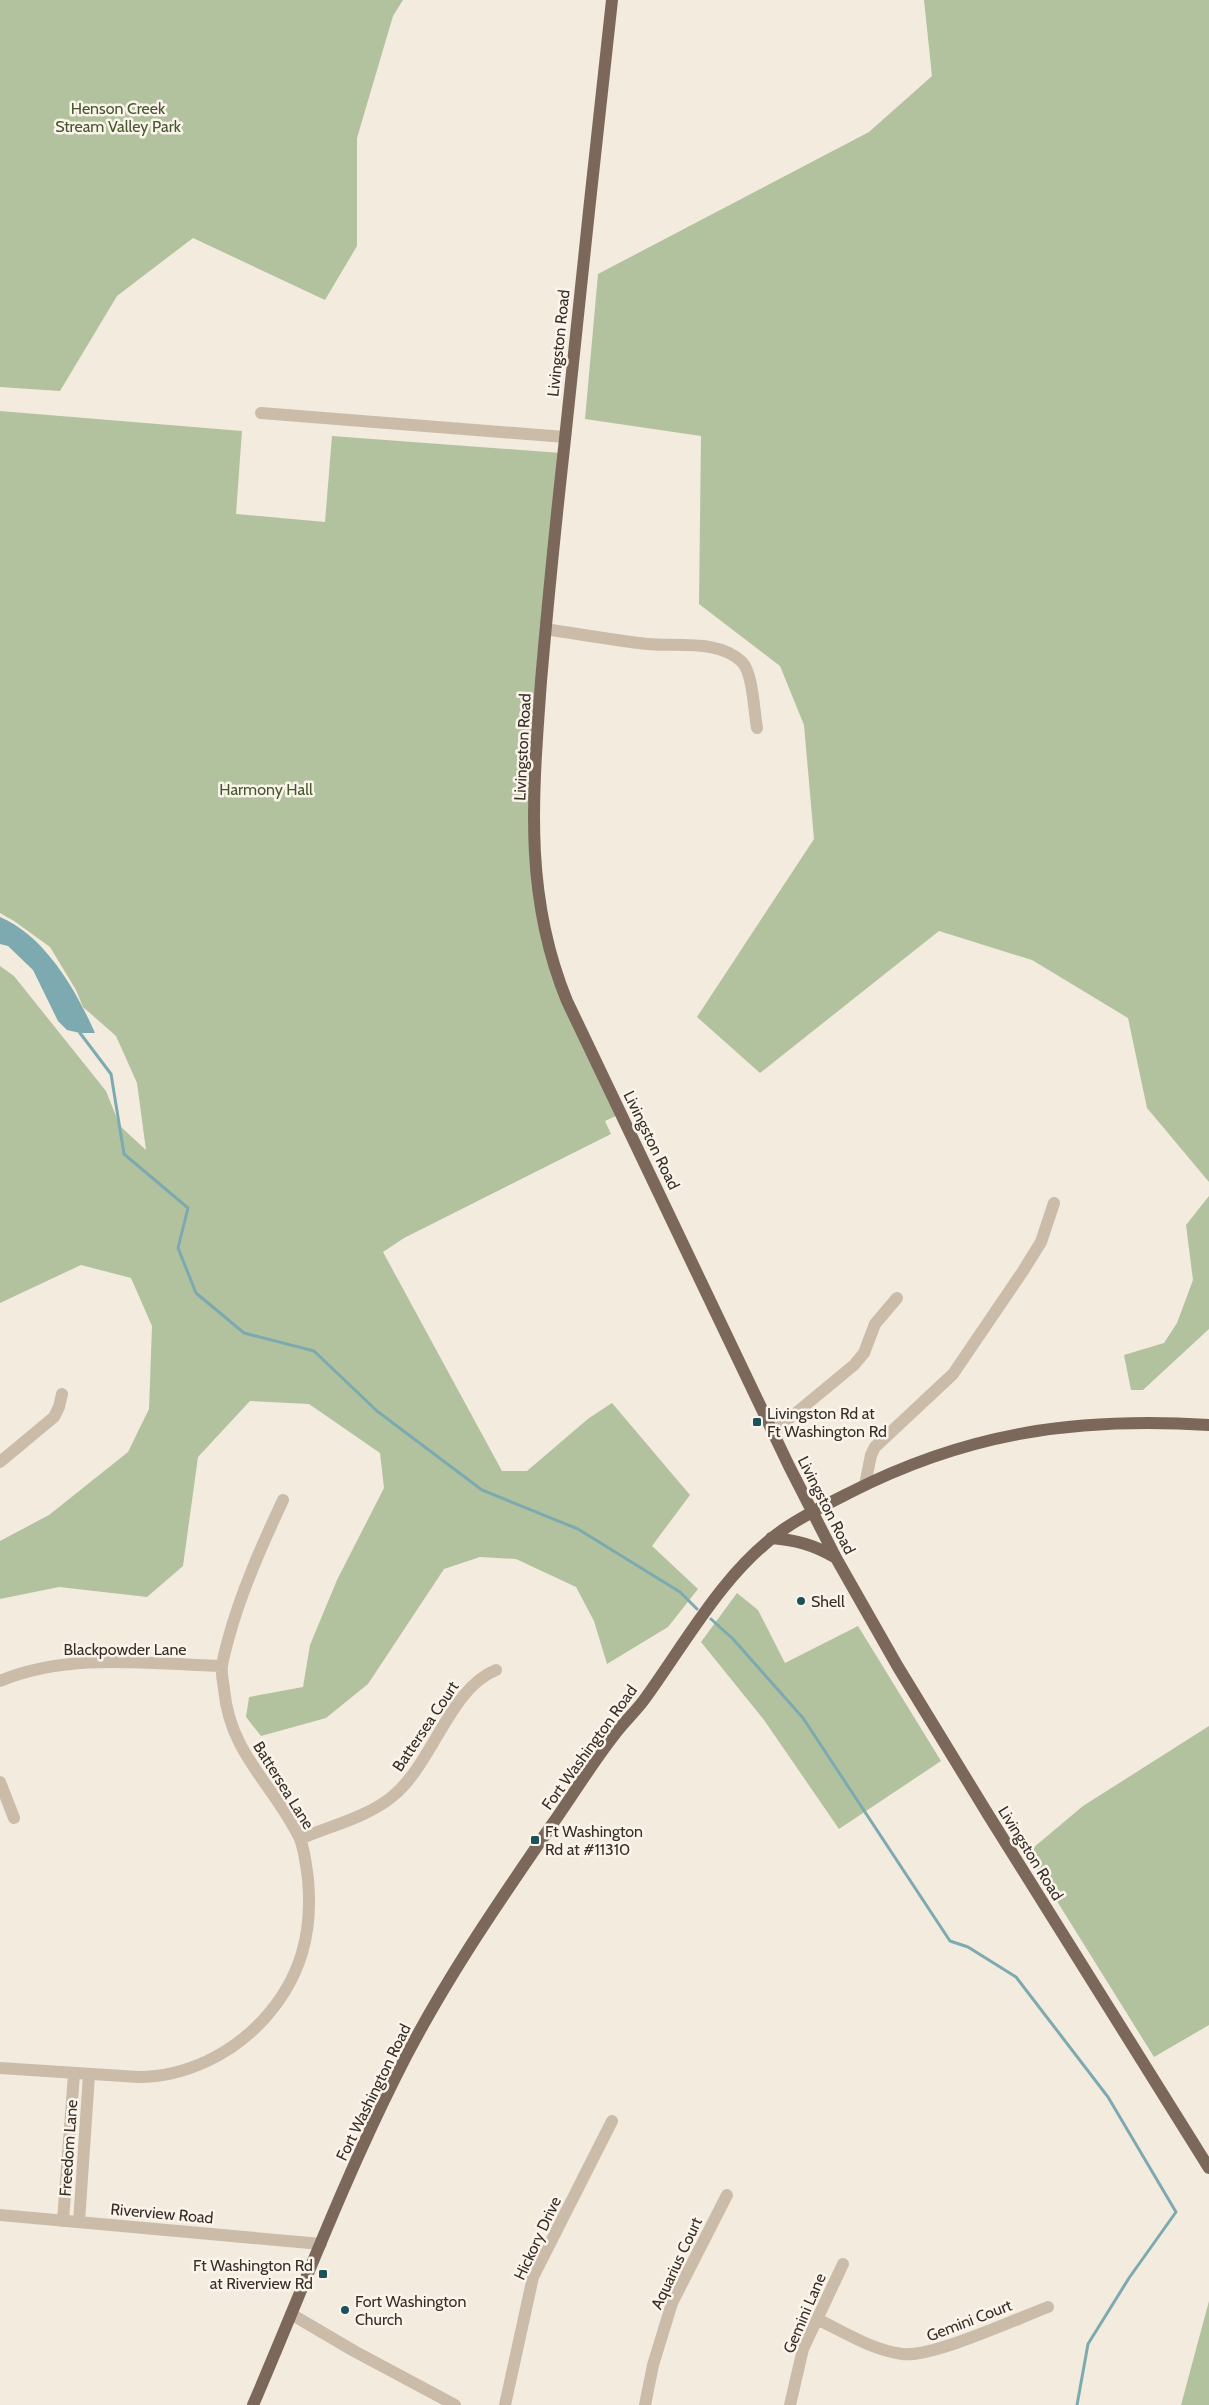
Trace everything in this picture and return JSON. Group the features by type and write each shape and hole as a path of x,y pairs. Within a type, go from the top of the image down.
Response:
{"main road":[{"name":"Livingston Road","path":"612,0 545,630 536,753 534,843 539,905 550,957 567,1001 773,1432 836,1558 898,1667 989,1816 1209,2168"},
{"name":"Fort Washington Road","path":"254,2405 321,2244 395,2077 446,1985 481,1928 599,1756 643,1701 706,1612 736,1574 771,1538 812,1512 865,1485 941,1453 1017,1433 1098,1424 1209,1425"},
{"path":"771,1538 794,1540 819,1547 836,1558"}],"street":[{"path":"261,413 565,437"},
{"path":"545,630 650,644 711,648 731,655 742,662 748,671 757,728"},
{"path":"865,1485 870,1455 875,1447 953,1374 1041,1242 1054,1203"},
{"path":"773,1432 854,1364 864,1353 874,1324 897,1298"},
{"path":"0,1462 54,1416 59,1408 62,1394"},
{"name":"Battersea Lane","path":"0,2068 89,2075 150,2077 188,2069 222,2052 244,2038 269,2013 290,1981 301,1957 309,1928 309,1890 300,1840 234,1735 228,1715 222,1666 241,1597 283,1500"},
{"name":"Blackpowder Lane","path":"0,1680 43,1666 70,1663 97,1662 222,1666"},
{"name":"Battersea Court","path":"300,1840 366,1812 393,1796 423,1760 469,1688 484,1675 496,1670"},
{"path":"0,1782 14,1818"},
{"name":"Freedom Lane","path":"63,2221 74,2074"},
{"name":"Freedom Lane","path":"79,2222 89,2075"},
{"name":"Hickory Drive","path":"505,2405 533,2277 612,2121"},
{"name":"Aquarius Court","path":"645,2405 653,2365 672,2303 727,2195"},
{"name":"Riverview Road","path":"0,2215 321,2244"},
{"name":"Gemini Lane","path":"790,2405 803,2349 843,2264"},
{"name":"Gemini Court","path":"817,2319 871,2346 902,2354 925,2354 1048,2307"},
{"path":"291,2314 363,2356 455,2405"}],"green space":[{"name":"Henson Creek Stream Valley Park","path":"0,0 403,0 393,16 357,138 357,246 325,300 193,238 117,296 60,391 0,387"},
{"path":"924,0 1209,0 1209,1182 1147,1108 1128,1018 1032,960 939,931 760,1073 697,1017 814,839 804,725 780,666 699,604 701,436 585,419 598,274 869,132 932,76"},
{"name":"Harmony Hall","path":"0,411 242,431 236,514 325,522 332,436 561,453 542,644 538,913 616,1116 605,1121 611,1134 404,1238 383,1252 502,1471 527,1471 589,1418 612,1403 690,1495 652,1546 698,1589 668,1627 607,1664 594,1621 576,1587 516,1559 480,1557 444,1569 368,1684 326,1718 261,1736 246,1717 249,1697 303,1687 310,1645 337,1580 384,1488 380,1453 309,1404 250,1401 198,1457 183,1566 147,1597 59,1587 0,1599 0,1541 49,1515 128,1452 149,1409 152,1326 131,1278 81,1265 0,1303 0,966 14,976 106,1091 120,1126 146,1150 137,1083 116,1036 83,1007 76,990 50,947 0,913"},
{"path":"1209,1196 1209,1329 1143,1390 1131,1390 1124,1355 1164,1343 1177,1323 1193,1280 1186,1225"},
{"path":"737,1593 758,1610 785,1663 858,1626 941,1761 839,1829 764,1720 701,1642"},
{"path":"1209,1726 1209,2025 1154,2057 1027,1853 1083,1806"},
{"path":"1209,2301 1209,2405 1181,2405"}],"water":[{"path":"0,917 31,937 45,951 68,982 95,1033 80,1033 67,1030 58,1021 33,970 8,946 0,944"}],"waterway":[{"path":"80,1033 111,1074 124,1154 188,1208 178,1248 196,1293 244,1333 314,1351 377,1411 482,1490 578,1529 680,1592 697,1609"},
{"path":"711,1619 733,1639 803,1718 950,1941 968,1947 1016,1977 1108,2097 1176,2212 1129,2278 1088,2344 1077,2405"}],"place":[{"name":"Livingston Rd at Ft Washington Rd","path":"757,1422"},
{"name":"Shell","path":"801,1601"},
{"name":"Ft Washington Rd at #11310","path":"535,1840"},
{"name":"Ft Washington Rd at Riverview Rd","path":"323,2274"},
{"name":"Fort Washington Church","path":"345,2310"}]}
